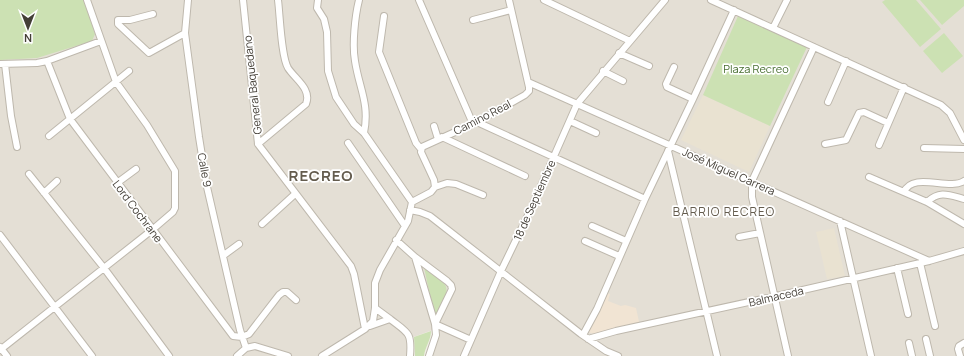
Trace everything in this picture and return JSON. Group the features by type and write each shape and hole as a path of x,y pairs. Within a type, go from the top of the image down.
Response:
{"street":[{"path":"7,356 0,349 152,230 173,212 175,208 175,170 147,125 116,82 87,0"},
{"name":"Calle 9","path":"188,0 185,33 199,137 208,187 242,337"},
{"name":"General Baquedano","path":"243,0 258,131 258,144 351,266 367,328"},
{"path":"258,144 306,104 308,97 305,89 286,64 284,58 278,0"},
{"path":"318,0 317,8 324,19 327,32 328,71 336,98 354,124 364,133 412,202"},
{"path":"359,0 355,14 354,59 366,104 367,116 364,133"},
{"path":"419,0 475,123 645,199"},
{"path":"509,0 528,82"},
{"path":"545,0 630,41"},
{"name":"18 de Septiembre","path":"464,356 577,104 603,71 665,0"},
{"path":"711,0 942,105 947,110 964,140"},
{"path":"773,28 786,0"},
{"path":"473,20 511,10"},
{"path":"586,337 619,256 734,10"},
{"path":"153,14 130,20 121,19 118,20 118,24 149,53 152,53 185,33"},
{"path":"384,16 380,52 416,143 421,149 434,180 435,187"},
{"path":"17,147 3,64 37,63 47,61 101,41"},
{"path":"788,356 752,197 752,181 814,47"},
{"path":"619,53 649,66"},
{"name":"Lord Cochrane","path":"47,61 70,119 233,336 242,337"},
{"path":"828,102 846,61"},
{"path":"674,67 666,84 667,88 693,99"},
{"path":"48,136 129,71"},
{"path":"603,71 623,81"},
{"name":"Camino Real","path":"421,149 423,145 475,123 527,93 529,87 528,82"},
{"name":"José Miguel Carrera","path":"528,82 929,261"},
{"path":"879,145 904,88"},
{"path":"825,144 846,140 859,113 861,112 888,123"},
{"path":"570,121 596,133"},
{"path":"434,126 440,138 525,176"},
{"path":"348,143 405,226"},
{"path":"924,148 964,149"},
{"path":"668,152 717,356"},
{"path":"117,183 136,169"},
{"path":"29,174 104,268 169,356"},
{"path":"868,177 927,202 964,224"},
{"path":"44,193 57,181"},
{"path":"904,192 906,187 910,184 918,182 956,184 964,181"},
{"path":"367,328 373,321 375,308 375,283 380,270 410,216 412,202 431,192 435,187 447,183 456,184 483,195"},
{"path":"262,224 296,194"},
{"path":"927,202 937,195 944,194 964,199"},
{"path":"410,210 430,216 586,337 606,351 618,356"},
{"path":"840,221 871,356"},
{"path":"592,226 626,241"},
{"path":"739,237 760,232"},
{"path":"0,235 92,356"},
{"path":"396,240 451,285 452,289 435,324"},
{"path":"585,242 619,256"},
{"path":"224,255 239,244"},
{"name":"Balmaceda","path":"586,337 707,312 929,261 964,251"},
{"path":"415,257 435,324 436,335 428,356"},
{"path":"920,263 935,326"},
{"path":"897,268 908,314"},
{"path":"246,348 242,337 249,334 279,294 287,292 296,300"},
{"path":"375,308 408,333 411,343 410,356"},
{"path":"322,356 367,328 390,319"},
{"path":"435,324 471,340"},
{"path":"926,339 930,356"},
{"path":"909,343 912,356"},
{"path":"960,356 958,349 959,346 964,343"},
{"path":"237,356 246,348 254,346 288,356"}],"shaded area":[{"path":"0,0 964,0 964,356 431,356 438,341 438,328 408,339 407,356 0,356"},
{"path":"703,95 770,126 749,172 681,140"},
{"path":"834,228 845,276 827,279 816,232"},
{"path":"605,293 610,294 608,301 621,306 625,305 636,308 640,326 597,335 588,332"}],"green space":[{"path":"0,0 84,0 95,34 92,41 37,58 0,60"},
{"path":"885,0 916,0 941,29 920,47 882,2"},
{"path":"920,0 964,0 964,6 942,25"},
{"name":"Plaza Recreo","path":"738,16 807,47 770,126 703,95"},
{"path":"944,33 963,56 942,73 923,51"},
{"path":"424,267 440,279 446,287 445,298 437,316 434,315"},
{"path":"431,331 424,356 415,356 414,337"}],"district":[{"name":"RECREO","path":"321,175"},
{"name":"BARRIO RECREO","path":"724,211"}]}
